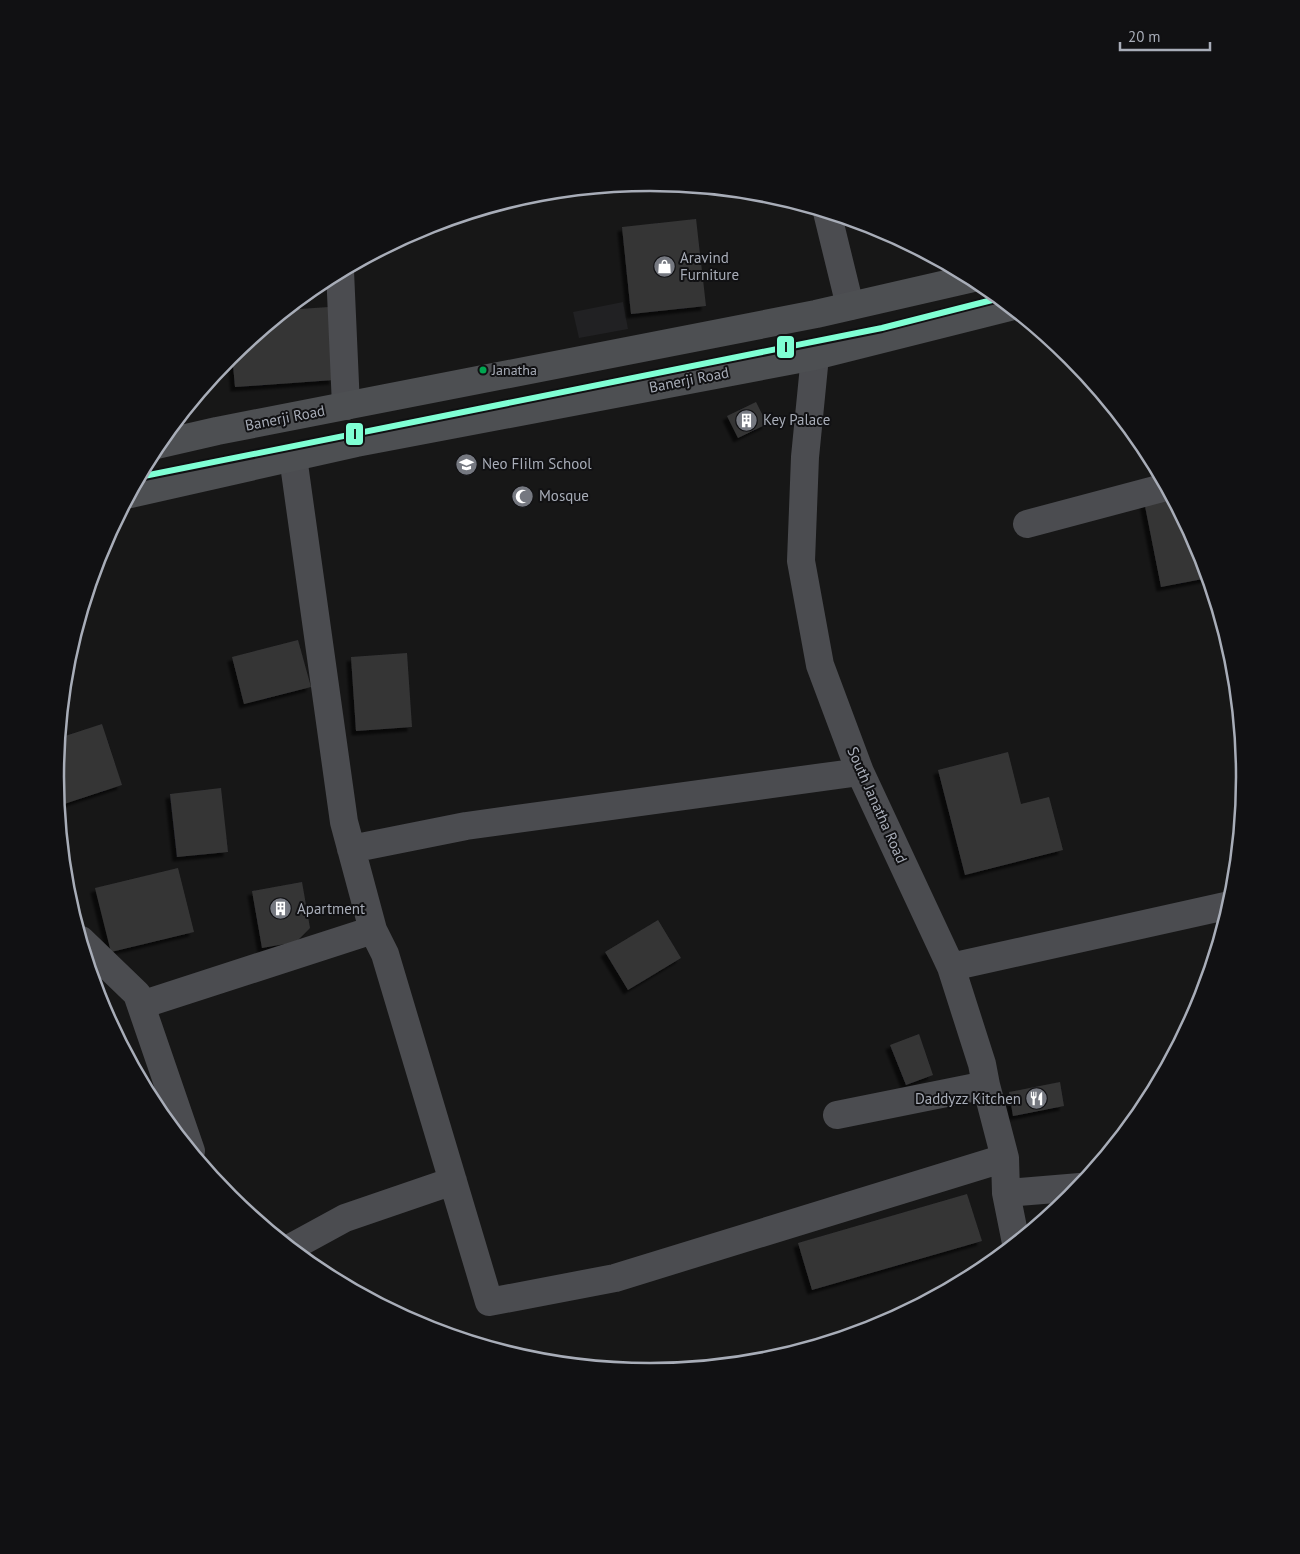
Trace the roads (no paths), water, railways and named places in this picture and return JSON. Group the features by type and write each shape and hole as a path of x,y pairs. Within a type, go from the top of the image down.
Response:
{"main road":[{"name":"Banerji Road","path":"169,442 806,316 961,281"},
{"name":"Banerji Road","path":"138,492 293,456 815,356 1003,309"},
{"path":"400,396 410,433"}],"street":[{"path":"830,219 850,306"},
{"path":"340,280 346,406"},
{"name":"South Janatha Road","path":"815,356 805,457 801,561 820,665 860,772 951,967 982,1064 1005,1158 1006,1193 1015,1236"},
{"path":"293,456 344,822 373,930 385,954 489,1302 615,1278 1005,1158"},
{"path":"1027,524 1160,488"},
{"path":"351,849 466,826 860,772"},
{"path":"951,967 1221,906"},
{"path":"141,1005 373,930"},
{"path":"90,949 137,994 185,1134"},
{"path":"837,1115 986,1084"},
{"path":"296,1244 345,1218 453,1182"},
{"path":"1006,1193 1070,1187"}],"place":[{"name":"Aravind Furniture","path":"664,267"},
{"name":"Janatha","path":"483,370"},
{"name":"Key Palace","path":"747,420"},
{"name":"Neo FIilm School","path":"466,464"},
{"name":"Mosque","path":"523,496"},
{"name":"Apartment","path":"281,909"},
{"name":"Daddyzz Kitchen","path":"1037,1099"}]}
